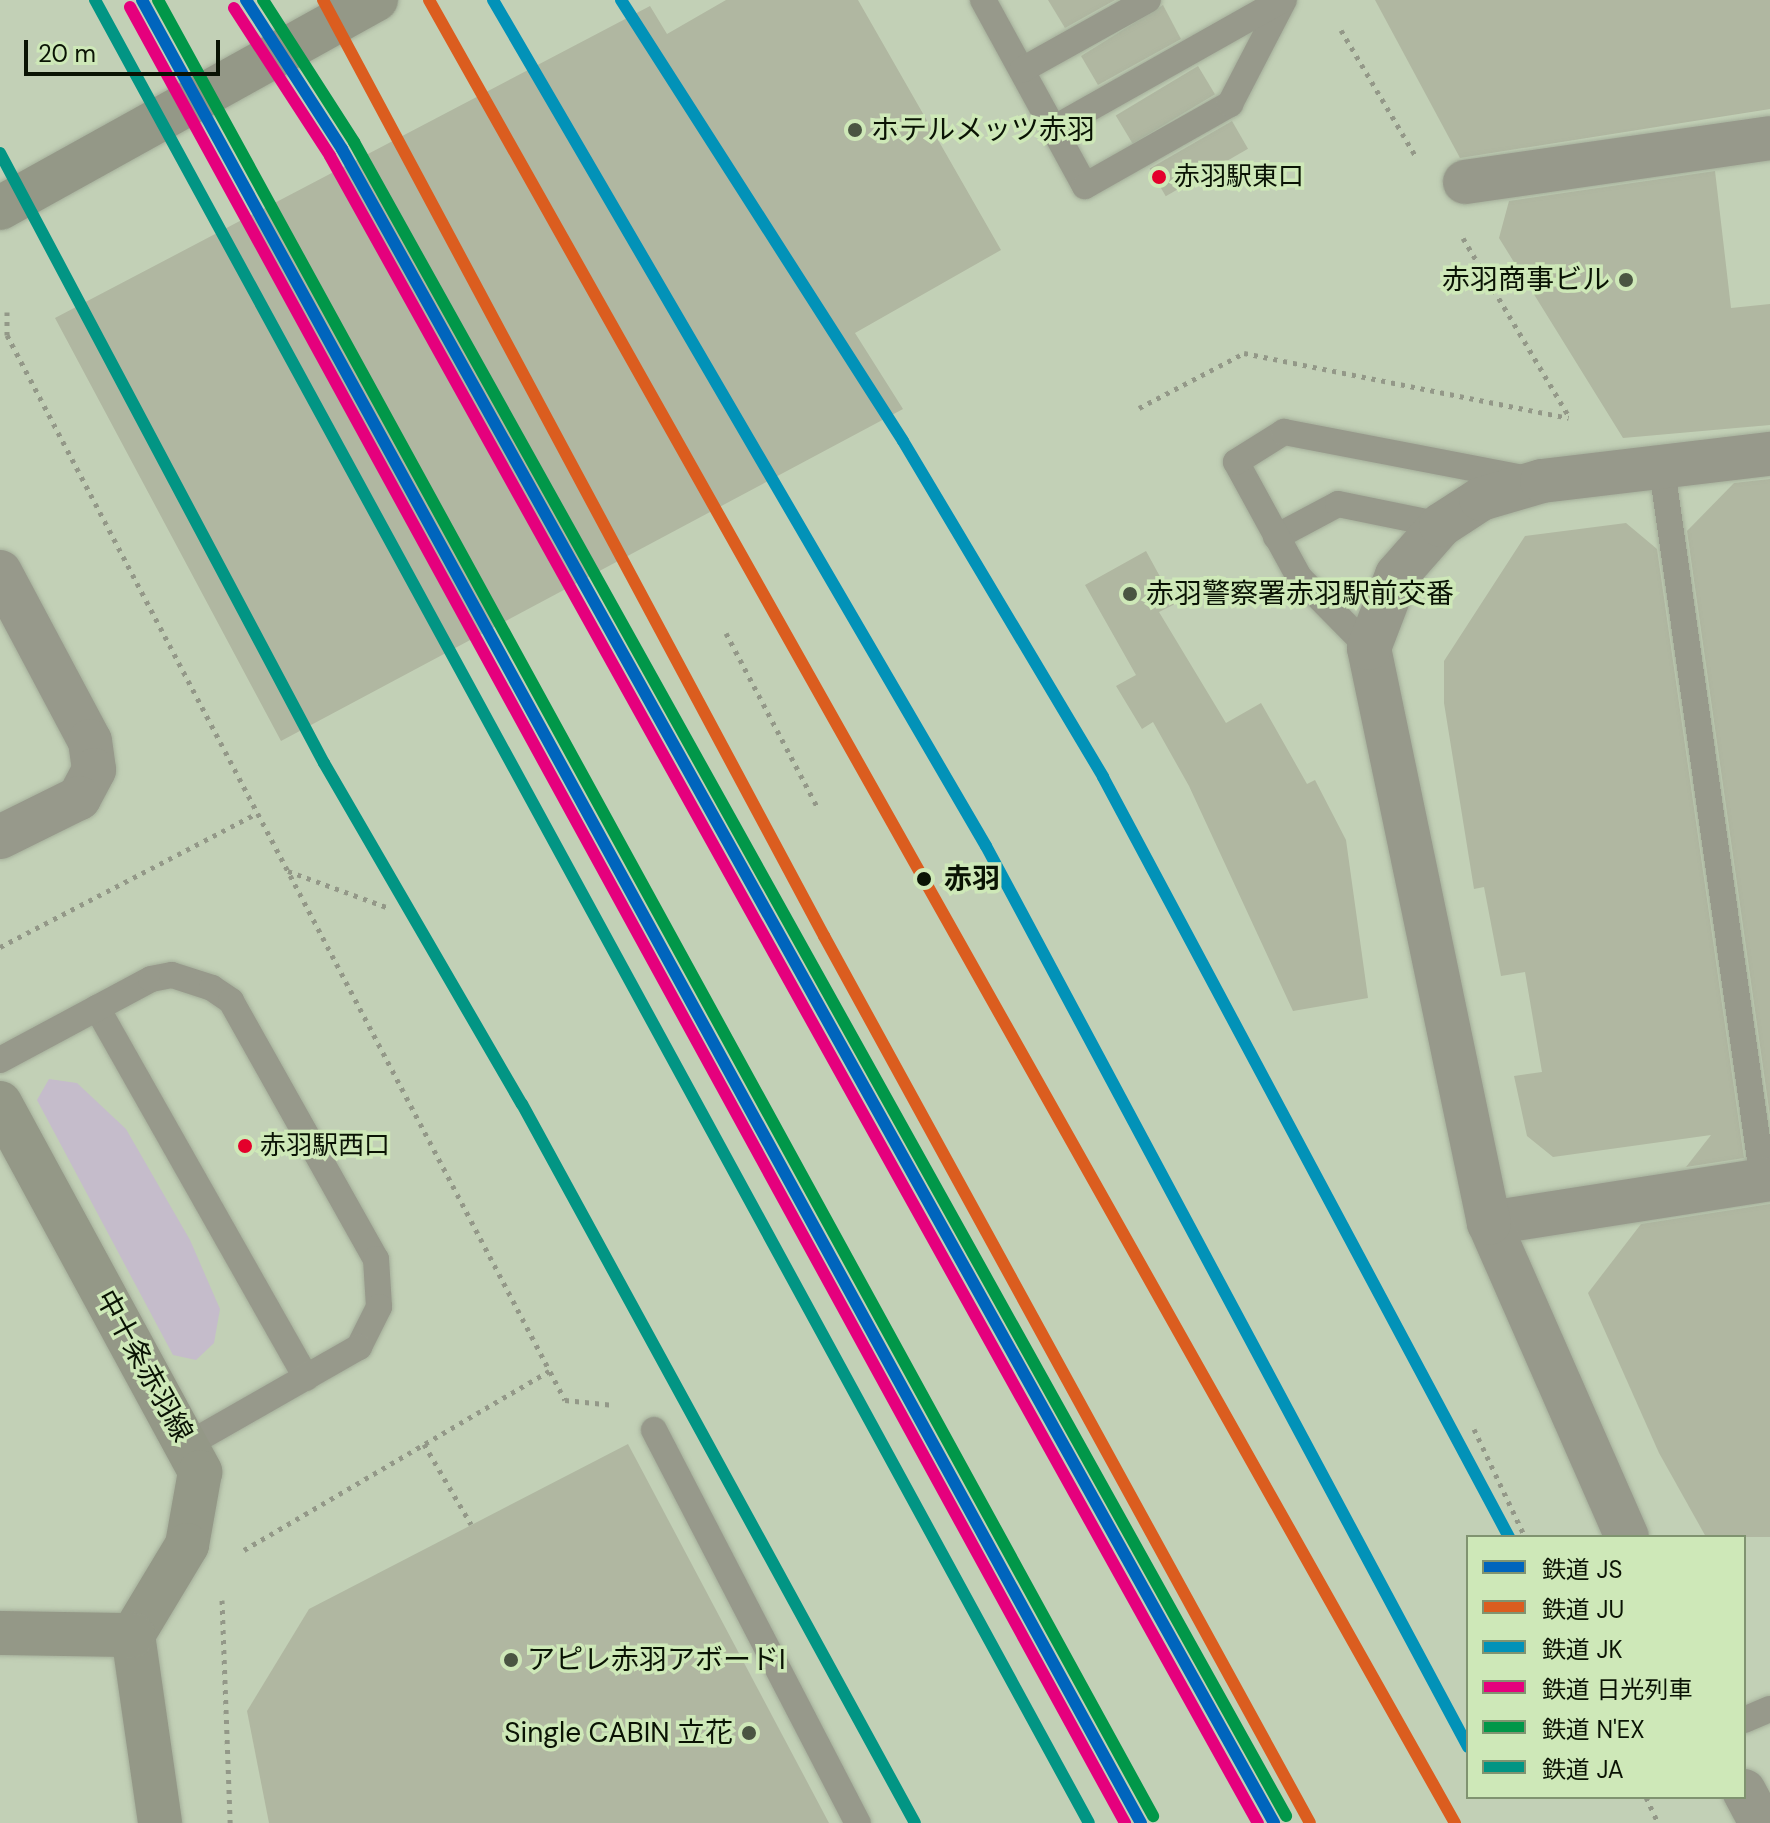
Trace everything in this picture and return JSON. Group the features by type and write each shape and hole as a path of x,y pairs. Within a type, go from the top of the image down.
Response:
{"main road":[{"path":"0,208 376,0"},
{"name":"中十条赤羽線","path":"0,1103 200,1472 198,1508 179,1564 133,1635"},
{"path":"0,1633 133,1635 160,1823"}],"street":[{"path":"1465,182 1770,138"},
{"path":"1626,1535 1489,1223 1369,648 1397,575 1441,525 1481,499 1542,481 1770,454"},
{"path":"0,572 90,741 94,770 79,798 0,837"},
{"path":"1489,1223 1767,1180"},
{"path":"1746,1795 1761,1823"}],"lane":[{"path":"1022,70 1148,0"},
{"path":"994,3 1022,70 1085,186 1230,104 1283,0"},
{"path":"1053,129 1283,0"},
{"path":"1369,648 1299,577 1236,462 1284,432 1542,481"},
{"path":"1662,469 1767,1180"},
{"path":"1276,537 1338,504 1441,525"},
{"path":"0,1060 151,979 172,975 212,988 231,1001 376,1259 380,1283 373,1329 359,1347 187,1445"},
{"path":"97,1008 306,1378"},
{"path":"654,1430 858,1823"},
{"path":"1746,1719 1770,1709"}],"path":[{"path":"7,312 7,335 565,1400"},
{"path":"1139,408 1244,353 1570,418"},
{"path":"726,633 818,808"},
{"path":"0,947 257,813"},
{"path":"288,871 389,908"},
{"path":"236,1555 550,1371"},
{"path":"1474,1429 1524,1535"},
{"path":"424,1444 471,1524"},
{"path":"222,1593 230,1823"},
{"path":"1647,1799 1658,1823"}],"shaded area":[{"path":"49,1079 77,1083 126,1129 190,1240 220,1309 214,1343 196,1360 173,1355 37,1100"}],"building":[{"path":"726,0 858,0 1001,250 855,333 903,409 281,741 55,318 650,6 667,34"},
{"path":"1048,0 1115,0 1065,28"},
{"path":"1375,0 1770,0 1770,109 1460,158"},
{"path":"1163,5 1181,39 1098,85 1081,56"},
{"path":"1198,66 1215,94 1133,144 1116,115"},
{"path":"1232,121 1248,149 1166,196 1150,168"},
{"path":"1715,171 1731,308 1770,304 1770,425 1623,438 1499,238 1509,201"},
{"path":"1770,479 1770,1116 1687,531 1734,483"},
{"path":"1626,523 1657,549 1744,1158 1686,1167 1711,1135 1553,1157 1527,1136 1514,1076 1542,1072 1525,972 1501,976 1484,887 1474,889 1444,703 1444,661 1525,536"},
{"path":"1146,551 1175,604 1159,612 1226,723 1261,703 1307,784 1315,780 1346,840 1368,998 1293,1011 1189,786 1153,722 1142,729 1116,686 1136,675 1085,585"},
{"path":"1770,1204 1770,1537 1705,1535 1659,1453 1588,1293 1641,1224"},
{"name":"アピレ赤羽アボードI","path":"628,1444 829,1823 269,1823 247,1711 309,1609"}],"rail line":[{"name":"JA","path":"95,0 1089,1823"},
{"name":"JS","path":"142,0 1141,1823"},
{"name":"N'EX","path":"158,0 1153,1816"},
{"name":"JS","path":"246,0 342,149 1274,1823"},
{"name":"N'EX","path":"263,0 354,142 1286,1816"},
{"name":"JU","path":"323,0 824,936 1310,1823"},
{"name":"JU","path":"429,0 1455,1823"},
{"name":"JK","path":"493,0 986,846 1466,1743"},
{"name":"JK","path":"621,0 903,441 1103,777 1508,1535"},
{"name":"日光列車","path":"130,7 1125,1823"},
{"name":"日光列車","path":"234,8 330,156 1258,1823"},
{"name":"JA","path":"0,153 324,763 522,1104 915,1823"}],"place":[{"name":"ホテルメッツ赤羽","path":"855,130"},
{"name":"赤羽駅東口","path":"1159,177"},
{"name":"赤羽商事ビル","path":"1626,280"},
{"name":"赤羽警察署赤羽駅前交番","path":"1130,594"},
{"name":"赤羽","path":"924,879"},
{"name":"赤羽駅西口","path":"245,1146"},
{"name":"アピレ赤羽アボードI","path":"511,1660"},
{"name":"Single CABIN 立花","path":"749,1733"}]}
